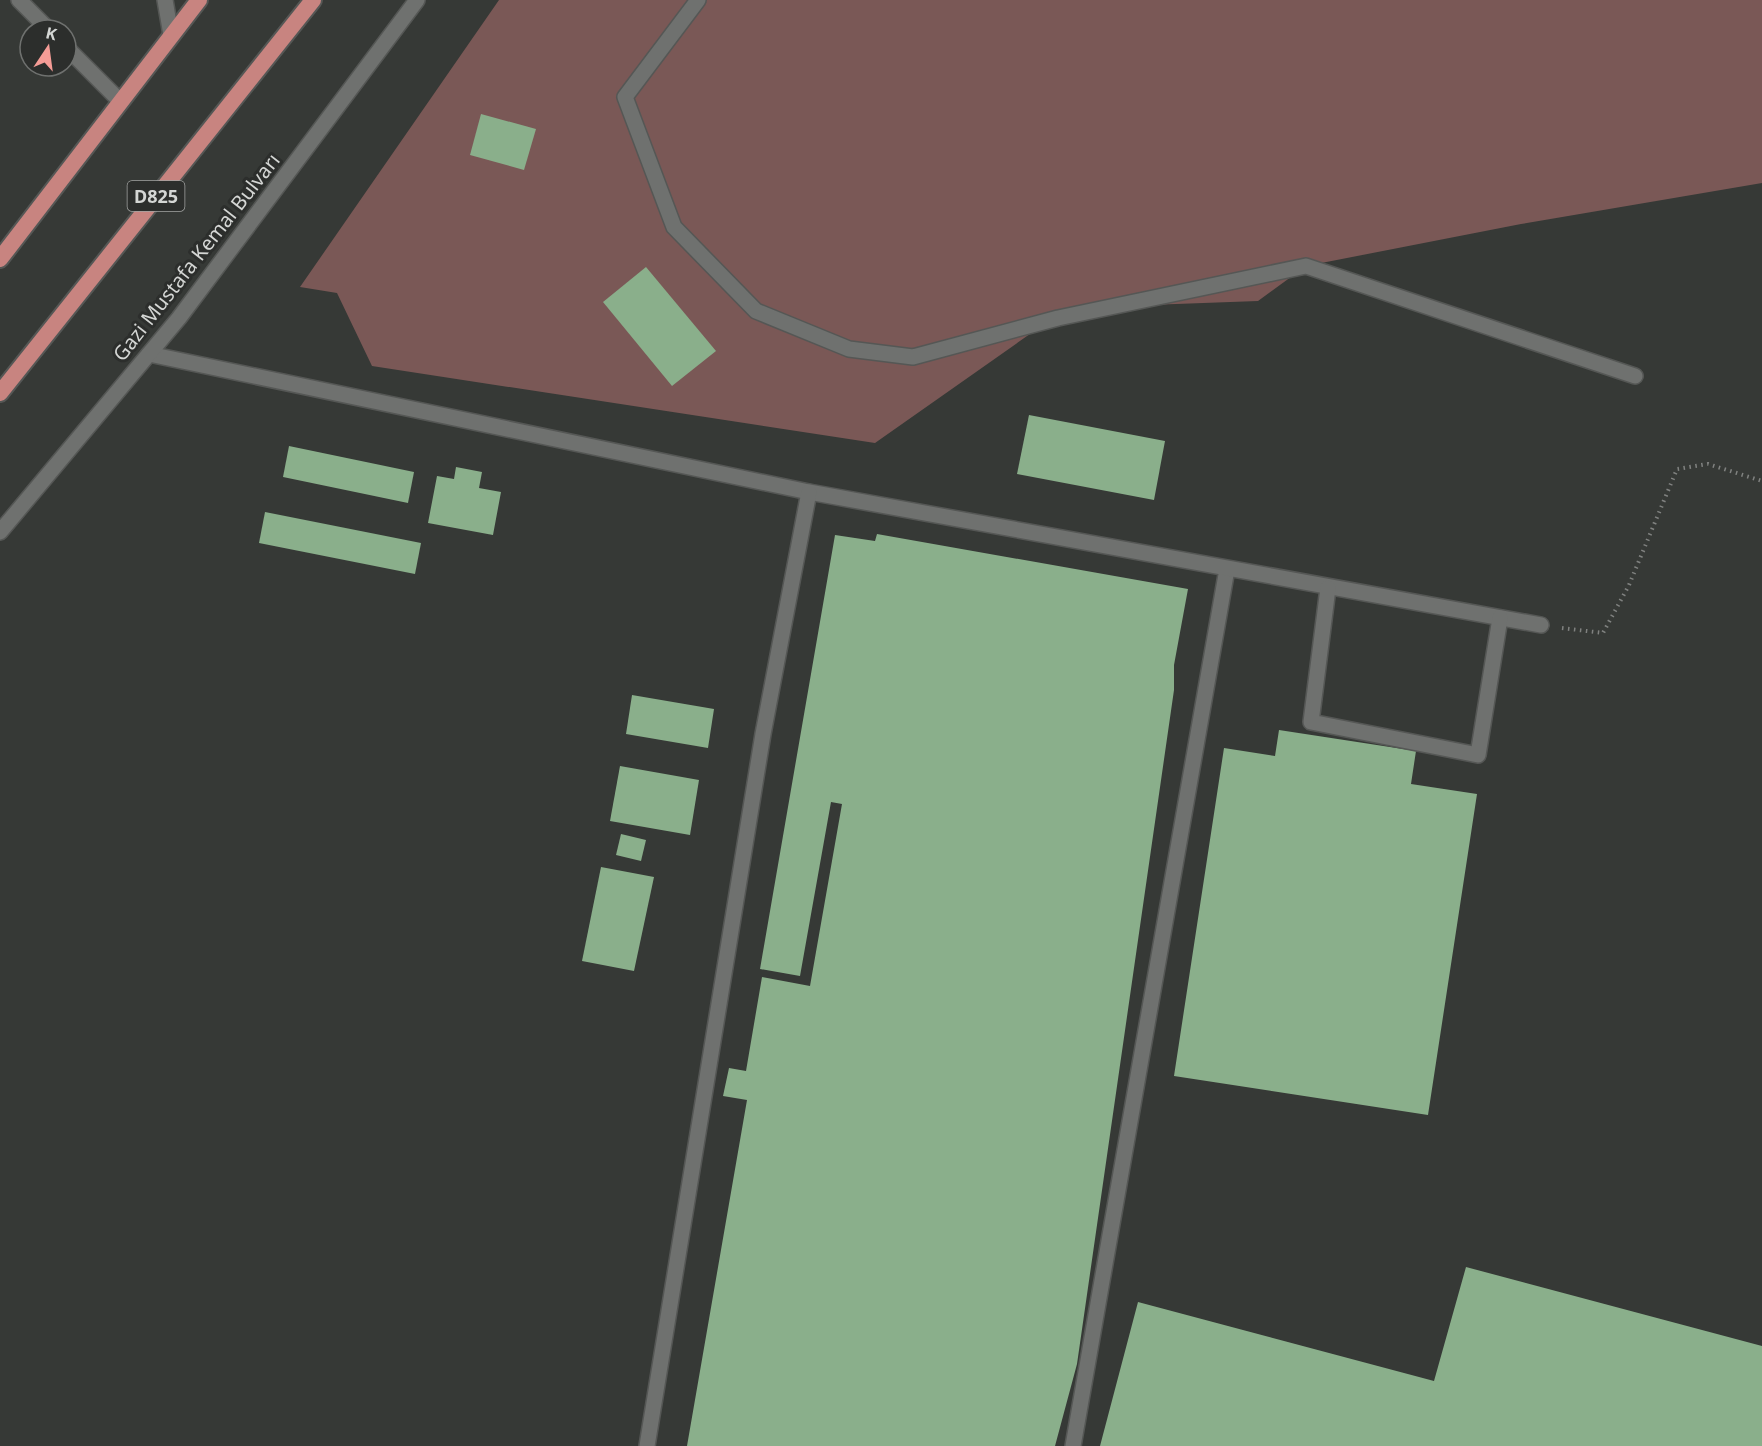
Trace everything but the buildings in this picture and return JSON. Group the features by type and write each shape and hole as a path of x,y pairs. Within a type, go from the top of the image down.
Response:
{"highway":[{"path":"0,259 199,0"},
{"name":"D825","path":"0,393 313,0"}],"street":[{"path":"19,0 37,18"},
{"path":"165,0 171,35"},
{"name":"Gazi Mustafa Kemal Bulvarı","path":"0,532 186,309 417,0"},
{"path":"698,0 625,97 674,227 756,311 849,349 914,357 1058,318 1306,266 1635,376"},
{"path":"78,59 120,101"},
{"path":"149,354 809,492 1540,626"},
{"path":"648,1446 763,734 809,492"},
{"path":"1074,1446 1227,569"},
{"path":"1328,588 1311,722 1478,755 1500,618"}],"path":[{"path":"1540,626 1603,633 1629,585 1677,469 1708,464 1762,480"}],"shaded area":[{"path":"499,0 1762,0 1762,183 1521,224 1306,266 1258,301 1067,308 875,443 372,366 337,293 300,287"}]}
